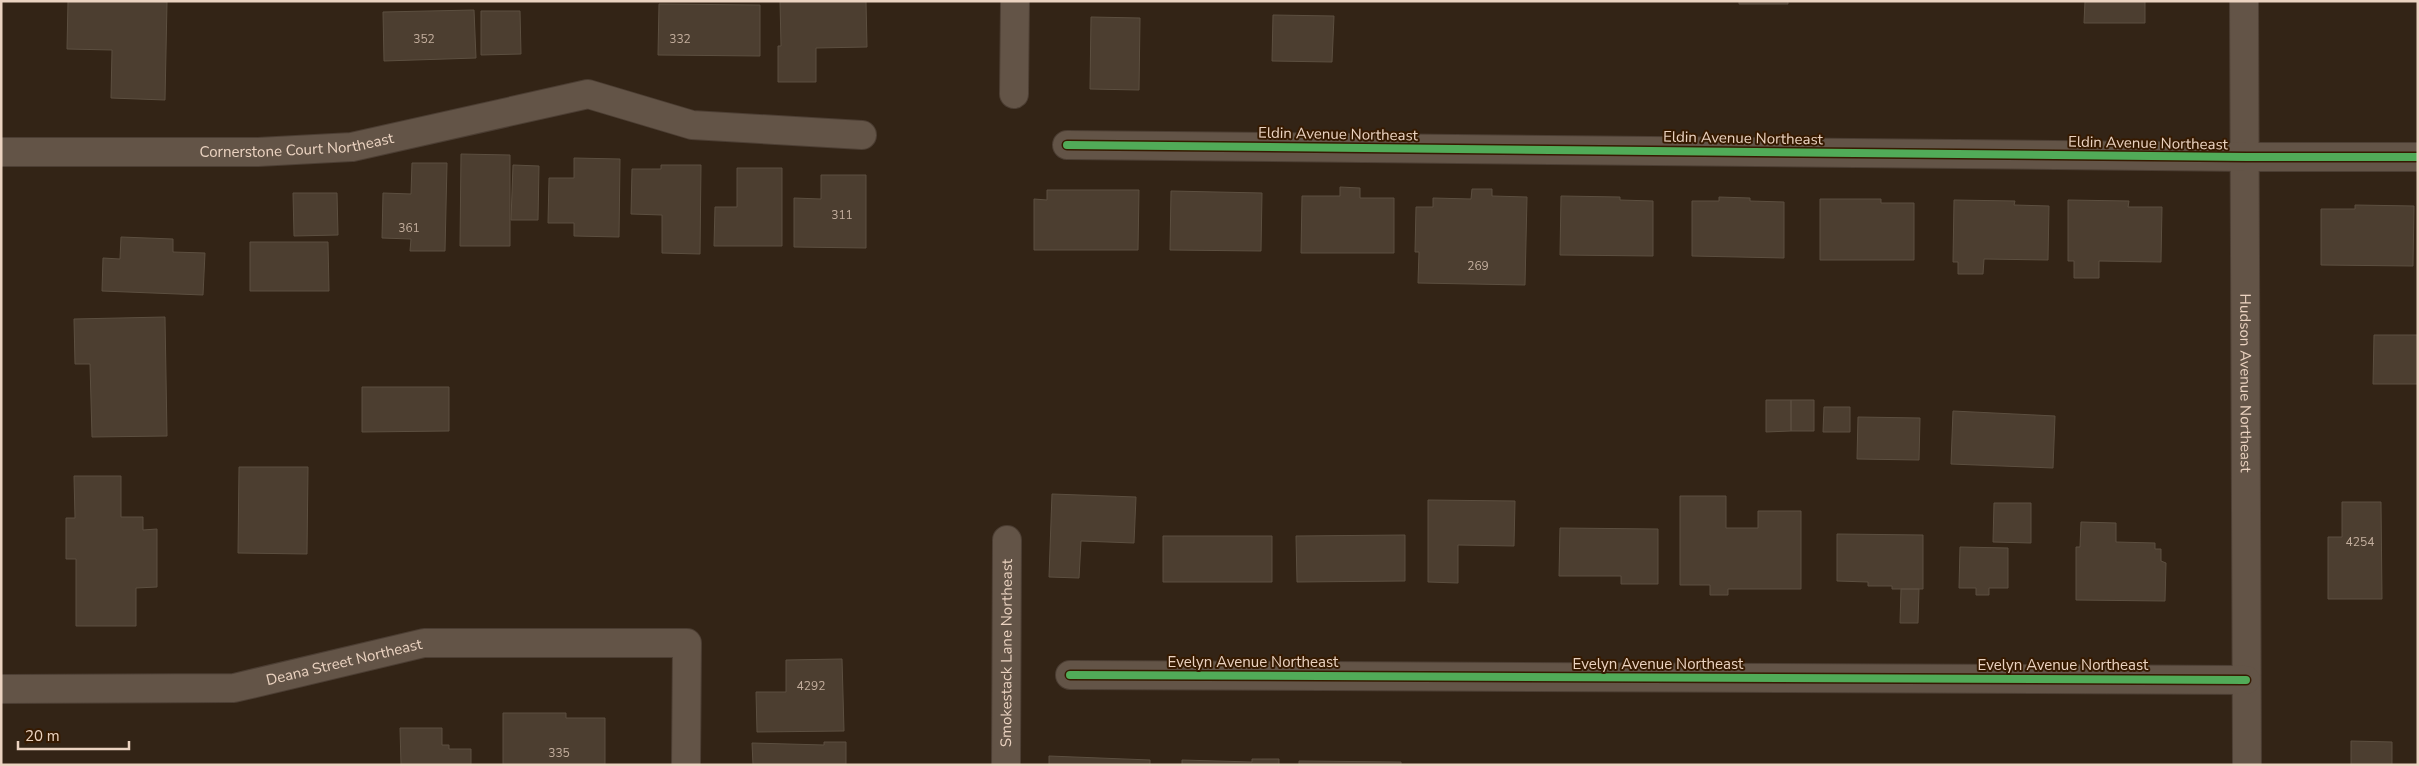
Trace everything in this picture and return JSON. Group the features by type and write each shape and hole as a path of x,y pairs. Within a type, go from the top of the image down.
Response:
{"street":[{"path":"1014,94 1015,1"},
{"name":"Hudson Avenue Northeast","path":"2244,1 2247,765"},
{"name":"Cornerstone Court Northeast","path":"1,152 258,152 352,147 588,94 692,125 862,135"},
{"name":"Eldin Avenue Northeast","path":"1067,145 2246,157 2418,157"},
{"name":"Smokestack Lane Northeast","path":"1006,540 1006,765"},
{"name":"Deana Street Northeast","path":"1,689 234,688 424,643 687,643 686,765"},
{"name":"Evelyn Avenue Northeast","path":"1070,675 2246,680"}],"building":[{"path":"68,1 167,2 165,100 111,98 112,50 67,49"},
{"path":"780,1 866,1 867,47 816,48 816,82 778,82 778,46 781,46"},
{"path":"1739,1 1788,1 1788,4 1739,4"},
{"path":"2085,1 2145,1 2145,23 2084,23"},
{"path":"659,4 760,5 760,56 658,55"},
{"path":"474,10 476,58 384,61 383,12"},
{"path":"481,11 520,11 521,54 481,55"},
{"path":"1273,15 1334,16 1332,62 1272,61"},
{"path":"1091,17 1140,18 1139,90 1090,89"},
{"path":"461,154 510,155 510,246 460,246"},
{"path":"574,158 620,159 619,237 574,236 574,223 548,223 549,178 574,178"},
{"path":"412,163 447,163 445,251 410,251 411,239 382,238 383,193 411,194"},
{"path":"513,165 539,166 538,220 511,220"},
{"path":"661,165 701,165 700,254 662,253 662,215 631,214 632,169 661,169"},
{"path":"737,168 782,168 782,246 714,246 715,207 737,207"},
{"path":"821,175 866,175 866,248 794,247 794,198 821,199"},
{"path":"1340,187 1360,188 1360,198 1394,198 1394,253 1301,253 1302,196 1340,196"},
{"path":"1472,189 1492,189 1492,196 1527,197 1525,285 1418,283 1419,252 1415,252 1416,207 1433,207 1433,198 1471,199"},
{"path":"1047,190 1139,190 1138,250 1034,250 1034,199 1047,200"},
{"path":"1171,191 1262,193 1261,251 1170,250"},
{"path":"293,193 337,193 338,235 294,236"},
{"path":"1561,196 1620,197 1620,200 1653,201 1653,256 1560,255"},
{"path":"1719,197 1750,198 1750,201 1784,202 1784,258 1692,256 1692,201 1719,201"},
{"path":"1820,199 1881,199 1881,203 1914,203 1914,260 1820,260"},
{"path":"1954,200 2015,201 2014,205 2049,206 2048,260 1984,259 1983,274 1958,274 1958,262 1953,262"},
{"path":"2068,200 2129,201 2128,207 2162,207 2161,262 2099,261 2099,278 2074,278 2074,261 2068,261"},
{"path":"2355,205 2414,206 2413,266 2321,265 2321,209 2355,209"},
{"path":"121,237 173,239 173,252 205,253 203,295 102,291 103,258 120,259"},
{"path":"250,242 328,242 329,291 250,291"},
{"path":"165,317 167,436 92,437 90,364 75,364 74,319"},
{"path":"2374,335 2418,335 2418,384 2373,384"},
{"path":"362,387 449,387 449,431 362,432"},
{"path":"1766,400 1791,400 1791,431 1766,432"},
{"path":"1791,400 1814,400 1814,431 1791,431"},
{"path":"1824,407 1850,407 1850,432 1823,432"},
{"path":"1953,411 2055,416 2053,468 1951,464"},
{"path":"1858,417 1920,418 1919,460 1857,459"},
{"path":"239,467 308,467 307,554 238,553"},
{"path":"74,476 121,476 121,517 143,517 143,530 157,529 157,587 136,588 136,626 76,626 76,559 66,559 66,518 75,518"},
{"path":"1052,494 1136,497 1134,543 1081,541 1079,578 1049,577"},
{"path":"1680,496 1726,496 1726,528 1758,528 1758,511 1801,511 1801,589 1728,589 1728,595 1710,595 1710,585 1680,585"},
{"path":"1428,500 1515,501 1514,546 1458,545 1458,583 1428,582"},
{"path":"2342,502 2381,502 2382,599 2328,599 2328,537 2342,537"},
{"path":"1994,503 2031,503 2031,543 1993,542"},
{"path":"2081,522 2116,523 2116,542 2155,543 2155,549 2161,549 2161,561 2166,563 2165,601 2076,600 2076,547 2080,547"},
{"path":"1560,528 1658,529 1658,584 1621,584 1621,576 1559,576"},
{"path":"1837,534 1923,535 1923,589 1892,589 1892,586 1868,586 1868,582 1837,581"},
{"path":"1405,535 1405,581 1297,582 1296,536"},
{"path":"1163,536 1272,536 1272,582 1163,582"},
{"path":"1960,547 2008,548 2008,588 1989,588 1989,595 1976,595 1976,588 1959,588"},
{"path":"1901,589 1919,589 1918,623 1900,623"},
{"path":"842,659 844,731 757,732 756,692 786,692 786,660"},
{"path":"503,713 566,713 566,718 605,718 605,765 503,765"},
{"path":"400,728 442,728 442,745 449,745 449,749 471,749 471,765 401,765"},
{"path":"2351,741 2392,742 2392,765 2351,765"},
{"path":"824,742 846,742 846,765 753,765 752,743 824,745"},
{"path":"1049,756 1150,760 1150,765 1049,765"},
{"path":"1252,759 1279,759 1279,765 1182,765 1182,760 1252,762"},
{"path":"1299,761 1401,762 1401,765 1299,765"}],"cycle path":[{"path":"1067,145 2246,157 2418,157"},
{"path":"1070,675 2246,680"}]}
